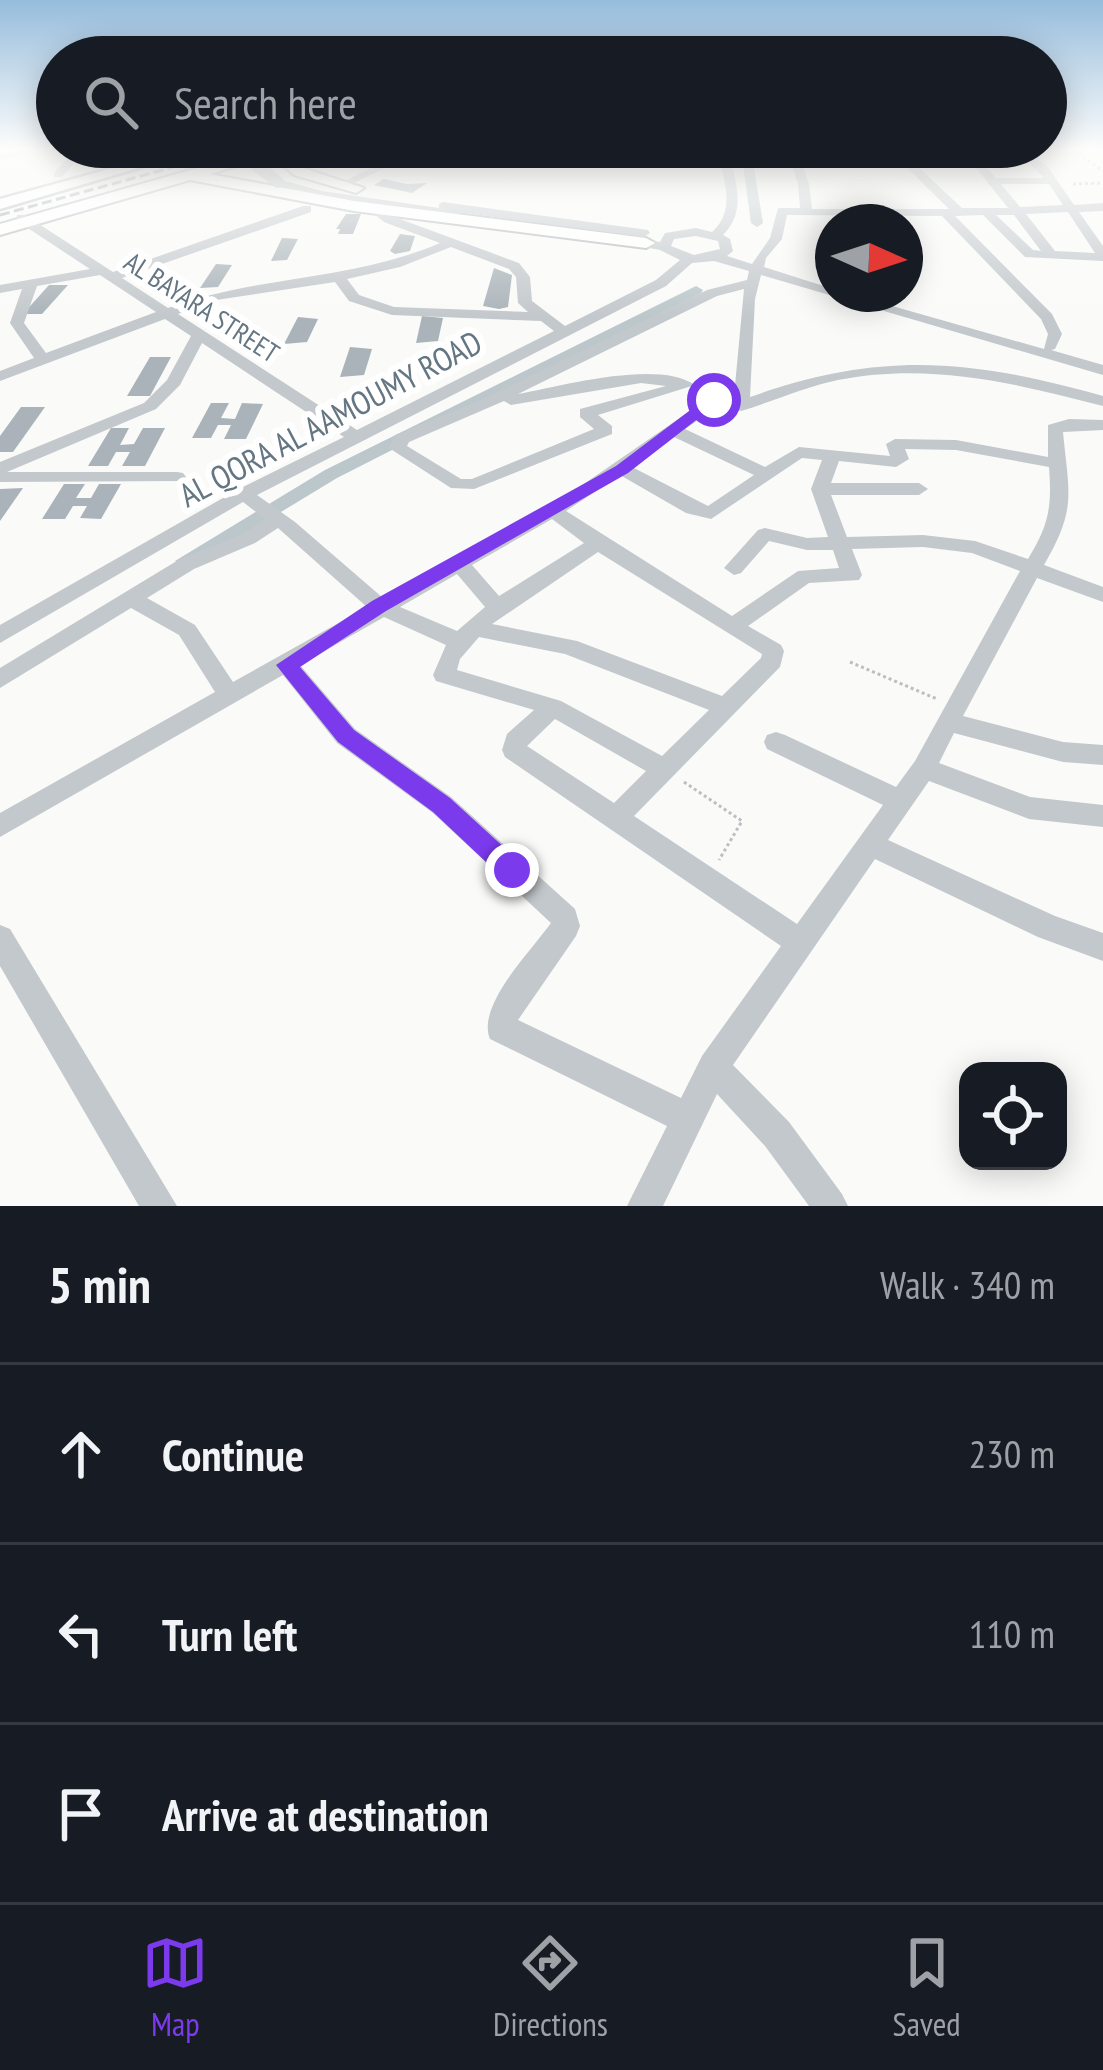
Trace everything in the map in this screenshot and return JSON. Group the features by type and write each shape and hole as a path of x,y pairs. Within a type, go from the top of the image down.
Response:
{"highway":[{"path":"25,220 69,206"},
{"path":"0,227 75,206"},
{"path":"364,206 655,240"},
{"path":"490,206 593,221 655,240"}],"street":[{"path":"405,206 655,240 689,259 716,257 815,288"},
{"path":"722,239 734,217 732,206"},
{"path":"806,206 806,211"},
{"path":"947,206 1054,326 1050,346"},
{"path":"1014,206 1051,255"},
{"path":"731,401 756,269 776,239 782,211 1103,207"},
{"path":"374,208 381,216 514,266 523,277 524,303 562,331"},
{"path":"1073,208 1103,256"},
{"path":"0,289 106,274 307,209"},
{"path":"986,212 1035,264 998,266"},
{"name":"AL BAYARA STREET","path":"25,220 356,436"},
{"path":"655,240 686,232 722,239 756,269 815,279"},
{"path":"716,257 728,251 722,239"},
{"path":"0,376 213,296 246,295 406,260 452,242"},
{"path":"1030,254 1103,256"},
{"name":"AL QORA AL AAMOUMY ROAD","path":"0,635 356,436 662,283 689,259"},
{"path":"687,385 586,413 606,430 474,484 457,484 398,448 401,440 487,403 756,269"},
{"path":"337,275 354,298 392,311 542,317"},
{"path":"31,284 17,323 43,359"},
{"path":"923,309 1103,361"},
{"path":"898,312 1103,370"},
{"path":"0,472 149,406 174,382 200,334"},
{"path":"0,826 553,511 675,431 731,401 799,382 934,365 980,369 1103,401"},
{"path":"487,403 641,378 687,385 731,401"},
{"path":"645,1206 713,1067 924,768 1058,523 1056,426 1103,425"},
{"path":"675,431 768,476"},
{"path":"622,469 693,509 711,513 799,452 896,462 900,459 894,447 900,442 956,445 1054,463"},
{"path":"732,626 805,576 851,575 820,489 832,457"},
{"path":"0,472 177,476"},
{"path":"820,489 920,489"},
{"path":"247,496 379,606 468,635 569,646 726,706"},
{"path":"553,511 774,656 618,816"},
{"path":"0,679 187,564 248,539 275,517"},
{"path":"734,568 765,534 842,546 947,542 1032,566 1103,595"},
{"path":"598,543 498,609 468,635 444,666 448,678 553,706 665,770"},
{"path":"460,564 498,609"},
{"path":"132,599 187,631 229,695"},
{"path":"286,665 346,736 442,805 567,921 503,1013 501,1028 688,1119"},
{"path":"553,706 516,741 514,750 799,941"},
{"path":"951,714 1063,752 1103,755"},
{"path":"776,742 900,801"},
{"path":"924,768 1029,808 1103,816"},
{"path":"870,844 1048,927 1103,947"},
{"path":"0,939 159,1206"},
{"path":"713,1067 777,1134 830,1206"}],"path":[{"path":"850,662 951,714"},
{"path":"665,770 742,821 708,877"}],"building":[{"path":"346,214 361,214 353,234 338,234 340,229 336,229"},
{"path":"400,234 415,236 410,251 395,254 390,251"},
{"path":"282,238 298,239 287,260 271,261"},
{"path":"216,264 232,265 218,287 200,288"},
{"path":"494,268 512,275 508,307 483,306"},
{"path":"49,285 68,285 42,314 23,314"},
{"path":"422,316 443,318 438,341 416,343"},
{"path":"298,317 318,319 307,342 284,344"},
{"path":"350,347 372,349 364,375 340,377"},
{"path":"150,357 171,357 150,396 127,396"},
{"path":"211,403 229,403 221,418 235,419 242,403 263,404 246,439 224,439 231,425 218,425 211,438 192,438"},
{"path":"21,407 45,407 13,452 0,452 0,436"},
{"path":"111,428 129,428 120,445 134,444 143,428 165,428 145,466 122,466 130,452 116,452 108,466 88,466"},
{"path":"64,484 85,484 76,498 91,498 99,484 121,484 101,519 80,518 87,506 73,506 65,519 42,519"},
{"path":"23,488 0,521 0,489"}],"waterway":[{"path":"754,206 757,223"},
{"path":"185,561 331,474 696,290"}],"railway":[{"path":"0,215 32,206"}],"route":[{"path":"512,870 442,805 346,736 286,665 379,606 622,469 714,400"}]}
